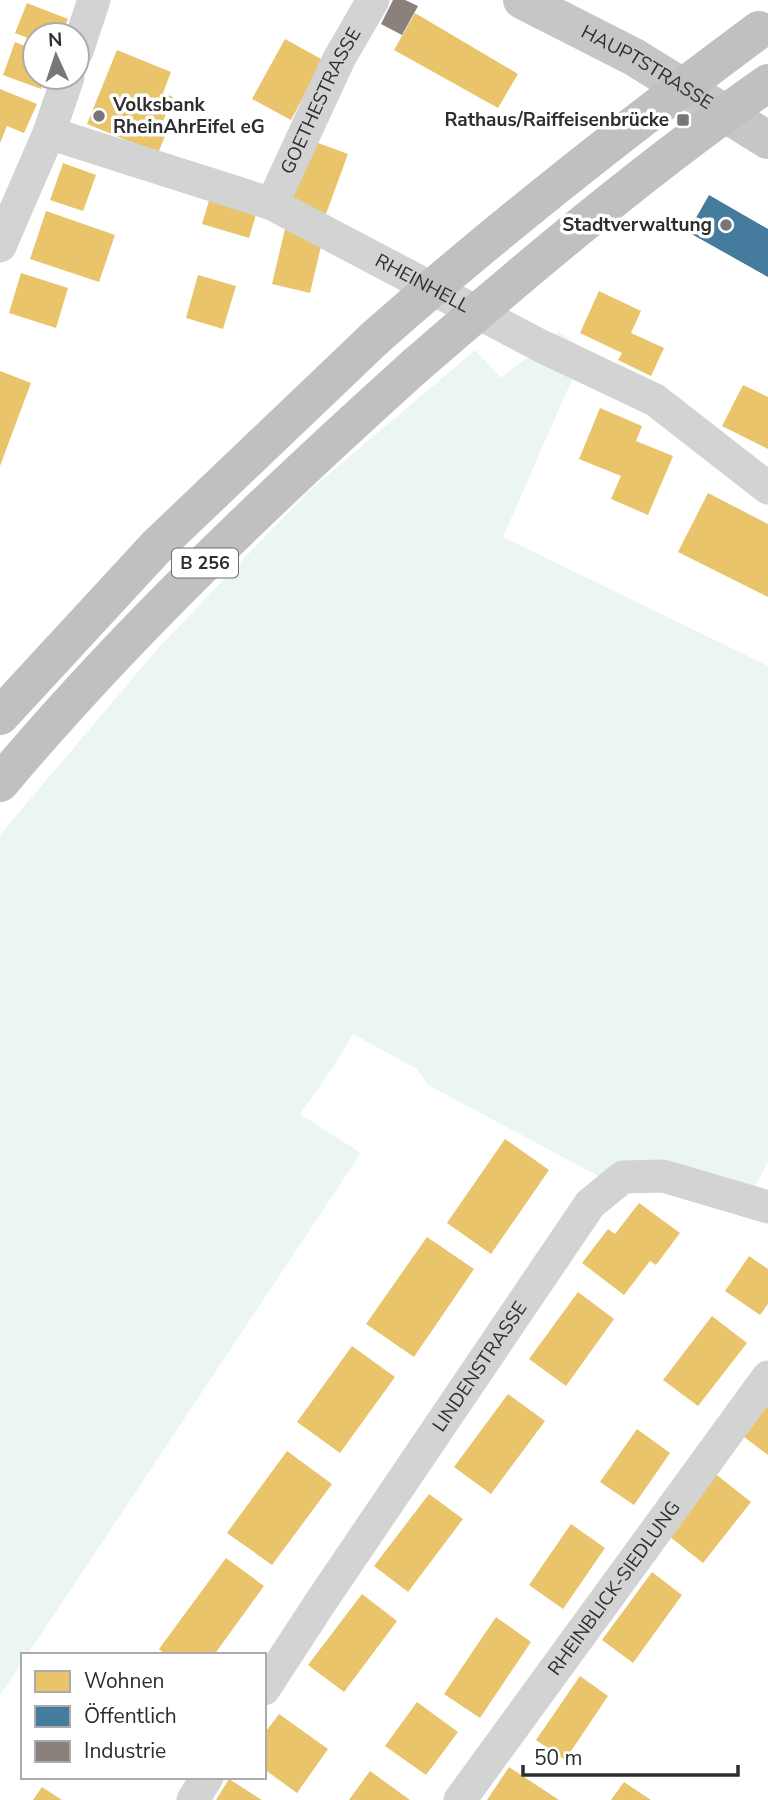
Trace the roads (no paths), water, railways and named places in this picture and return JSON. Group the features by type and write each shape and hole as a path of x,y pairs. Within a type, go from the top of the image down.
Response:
{"highway":[{"name":"B 256","path":"0,716 158,545 375,338 506,226 768,23"},
{"name":"B 256","path":"5,778 157,612 229,538 322,450 556,244 697,133 768,83"}],"main road":[{"name":"HAUPTSTRASSE","path":"522,0 634,57 768,140"}],"street":[{"path":"87,21 94,0"},
{"name":"GOETHESTRASSE","path":"272,204 339,59 373,0"},
{"path":"3,229 49,133 63,91"},
{"name":"RHEINHELL","path":"49,133 272,204 541,346 655,400 768,488"},
{"name":"LINDENSTRASSE","path":"266,1686 590,1204 624,1177 663,1176 768,1207"},
{"name":"RHEINBLICK-SIEDLUNG","path":"460,1800 768,1377"},
{"path":"193,1800 207,1779"}],"place":[{"name":"Volksbank RheinAhrEifel eG","path":"99,116"},
{"name":"Rathaus/Raiffeisenbrücke","path":"683,120"},
{"name":"Stadtverwaltung","path":"726,225"}]}
